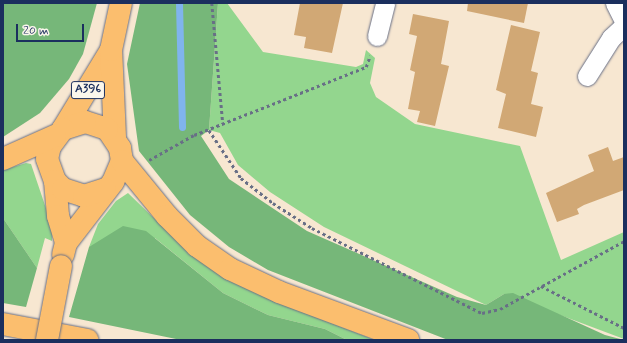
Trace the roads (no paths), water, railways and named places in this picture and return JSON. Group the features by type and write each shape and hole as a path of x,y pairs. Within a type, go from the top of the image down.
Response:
{"main road":[{"name":"A396","path":"115,137 111,50 121,3"},
{"name":"A396","path":"59,132 111,50"},
{"path":"3,159 59,132 85,122 107,129 115,137 122,161 167,216 197,246 230,269 279,292 408,340"},
{"path":"59,132 47,158 55,181 58,216 66,243"},
{"path":"47,340 66,243 119,172 122,161"},
{"path":"55,181 63,189 84,196 105,190"},
{"path":"3,324 87,340"}],"street":[{"path":"377,36 385,3"},
{"path":"615,3 624,20"},
{"path":"587,76 611,38 624,26"}],"waterway":[{"path":"179,3 182,127"}]}
